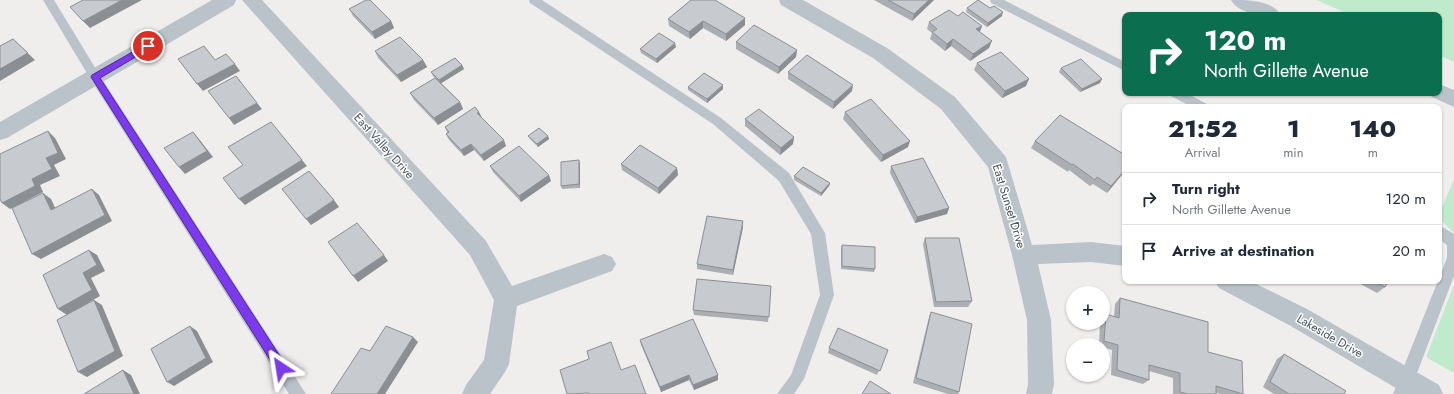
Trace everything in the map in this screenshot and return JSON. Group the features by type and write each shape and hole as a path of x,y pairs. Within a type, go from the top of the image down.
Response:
{"street":[{"path":"0,132 227,0"},
{"name":"East Valley Drive","path":"251,0 478,248 506,300"},
{"name":"East Sunset Drive","path":"788,0 880,53 948,103 998,162 1024,255 1039,320 1040,394"},
{"path":"1240,0 1266,12"},
{"path":"1442,93 1454,98"},
{"path":"1024,255 1091,252 1122,256"},
{"path":"475,394 496,364 506,300 604,264"},
{"name":"Lakeside Drive","path":"1234,284 1298,317 1404,387 1430,394"}],"lane":[{"path":"48,0 95,77 298,394"},
{"path":"534,0 717,121 784,177 818,233 827,295 797,379 785,394"},
{"path":"995,0 1122,65"},
{"path":"1182,96 1197,104"},
{"path":"1404,387 1454,258 1454,242 1442,233"}],"green space":[{"path":"1317,0 1454,0 1454,62 1442,56 1442,12 1343,12"},
{"path":"1454,179 1454,233 1442,221 1442,208"},
{"path":"1454,285 1454,373 1426,357"}],"building":[{"path":"83,0 122,0 83,21 70,7"},
{"path":"366,0 370,0 391,21 372,32 349,9"},
{"path":"691,0 715,0 745,18 726,34 703,21 689,32 668,19"},
{"path":"888,0 929,0 914,14"},
{"path":"978,0 990,8 994,6 1003,12 988,23 967,8"},
{"path":"949,10 958,16 963,12 982,26 976,29 992,41 973,54 953,39 947,44 932,32 937,29 929,22"},
{"path":"754,25 797,50 779,67 736,42"},
{"path":"659,33 675,43 656,59 640,49"},
{"path":"400,37 423,60 397,75 375,51"},
{"path":"13,39 28,53 0,69 0,46"},
{"path":"204,46 215,60 226,54 235,64 197,84 178,59"},
{"path":"1001,52 1029,79 1005,91 977,63"},
{"path":"807,55 853,85 834,102 788,72"},
{"path":"455,58 462,65 439,80 431,72"},
{"path":"1081,59 1102,79 1082,89 1061,68"},
{"path":"704,73 723,85 707,99 688,87"},
{"path":"236,76 257,103 229,118 208,91"},
{"path":"435,78 460,102 434,118 410,93"},
{"path":"871,99 910,141 883,155 845,112"},
{"path":"475,107 479,112 477,113 504,140 481,155 471,144 461,150 446,134 449,132 445,127"},
{"path":"759,109 794,137 781,148 745,119"},
{"path":"1060,115 1122,153 1122,173 1111,186 1097,177 1095,180 1073,164 1072,165 1035,141"},
{"path":"271,122 302,160 239,199 223,178 243,165 228,147"},
{"path":"539,128 548,136 537,144 528,136"},
{"path":"48,131 58,153 46,158 52,169 32,179 35,186 2,203 0,199 0,154"},
{"path":"193,132 207,151 179,167 164,148"},
{"path":"640,145 677,168 658,188 621,164"},
{"path":"519,146 549,175 519,196 490,166"},
{"path":"923,158 949,208 917,217 891,166"},
{"path":"579,160 579,184 561,186 561,162"},
{"path":"803,167 830,183 821,193 794,176"},
{"path":"309,171 334,200 306,219 282,189"},
{"path":"92,189 105,215 32,254 12,208 43,193 51,210"},
{"path":"707,216 743,221 733,270 697,264"},
{"path":"357,223 384,255 353,276 328,242"},
{"path":"925,238 959,238 972,301 936,302"},
{"path":"842,245 875,247 875,269 842,266"},
{"path":"89,250 97,265 83,273 92,290 58,309 43,275"},
{"path":"697,279 771,286 769,317 693,310"},
{"path":"1379,284 1386,284 1385,287"},
{"path":"1120,298 1208,322 1208,352 1242,361 1243,394 1216,386 1216,394 1188,394 1180,392 1180,373 1149,365 1149,380 1117,370 1118,345 1110,343 1110,338 1104,338 1105,330 1110,330 1110,315 1119,318"},
{"path":"94,300 115,351 78,372 57,320"},
{"path":"931,312 972,324 959,392 916,378"},
{"path":"693,319 718,375 693,385 689,375 660,387 640,340"},
{"path":"190,326 206,358 167,382 151,349"},
{"path":"386,326 413,337 377,394 331,394 361,348 370,351"},
{"path":"838,328 888,350 880,371 829,348"},
{"path":"611,342 621,370 635,365 646,394 567,394 560,370 589,359 587,351"},
{"path":"1284,354 1346,391 1344,394 1289,394 1270,382"},
{"path":"123,370 134,394 84,394"},
{"path":"870,381 891,394 862,394"}],"route":[{"path":"148,46 95,77 281,368"}]}
